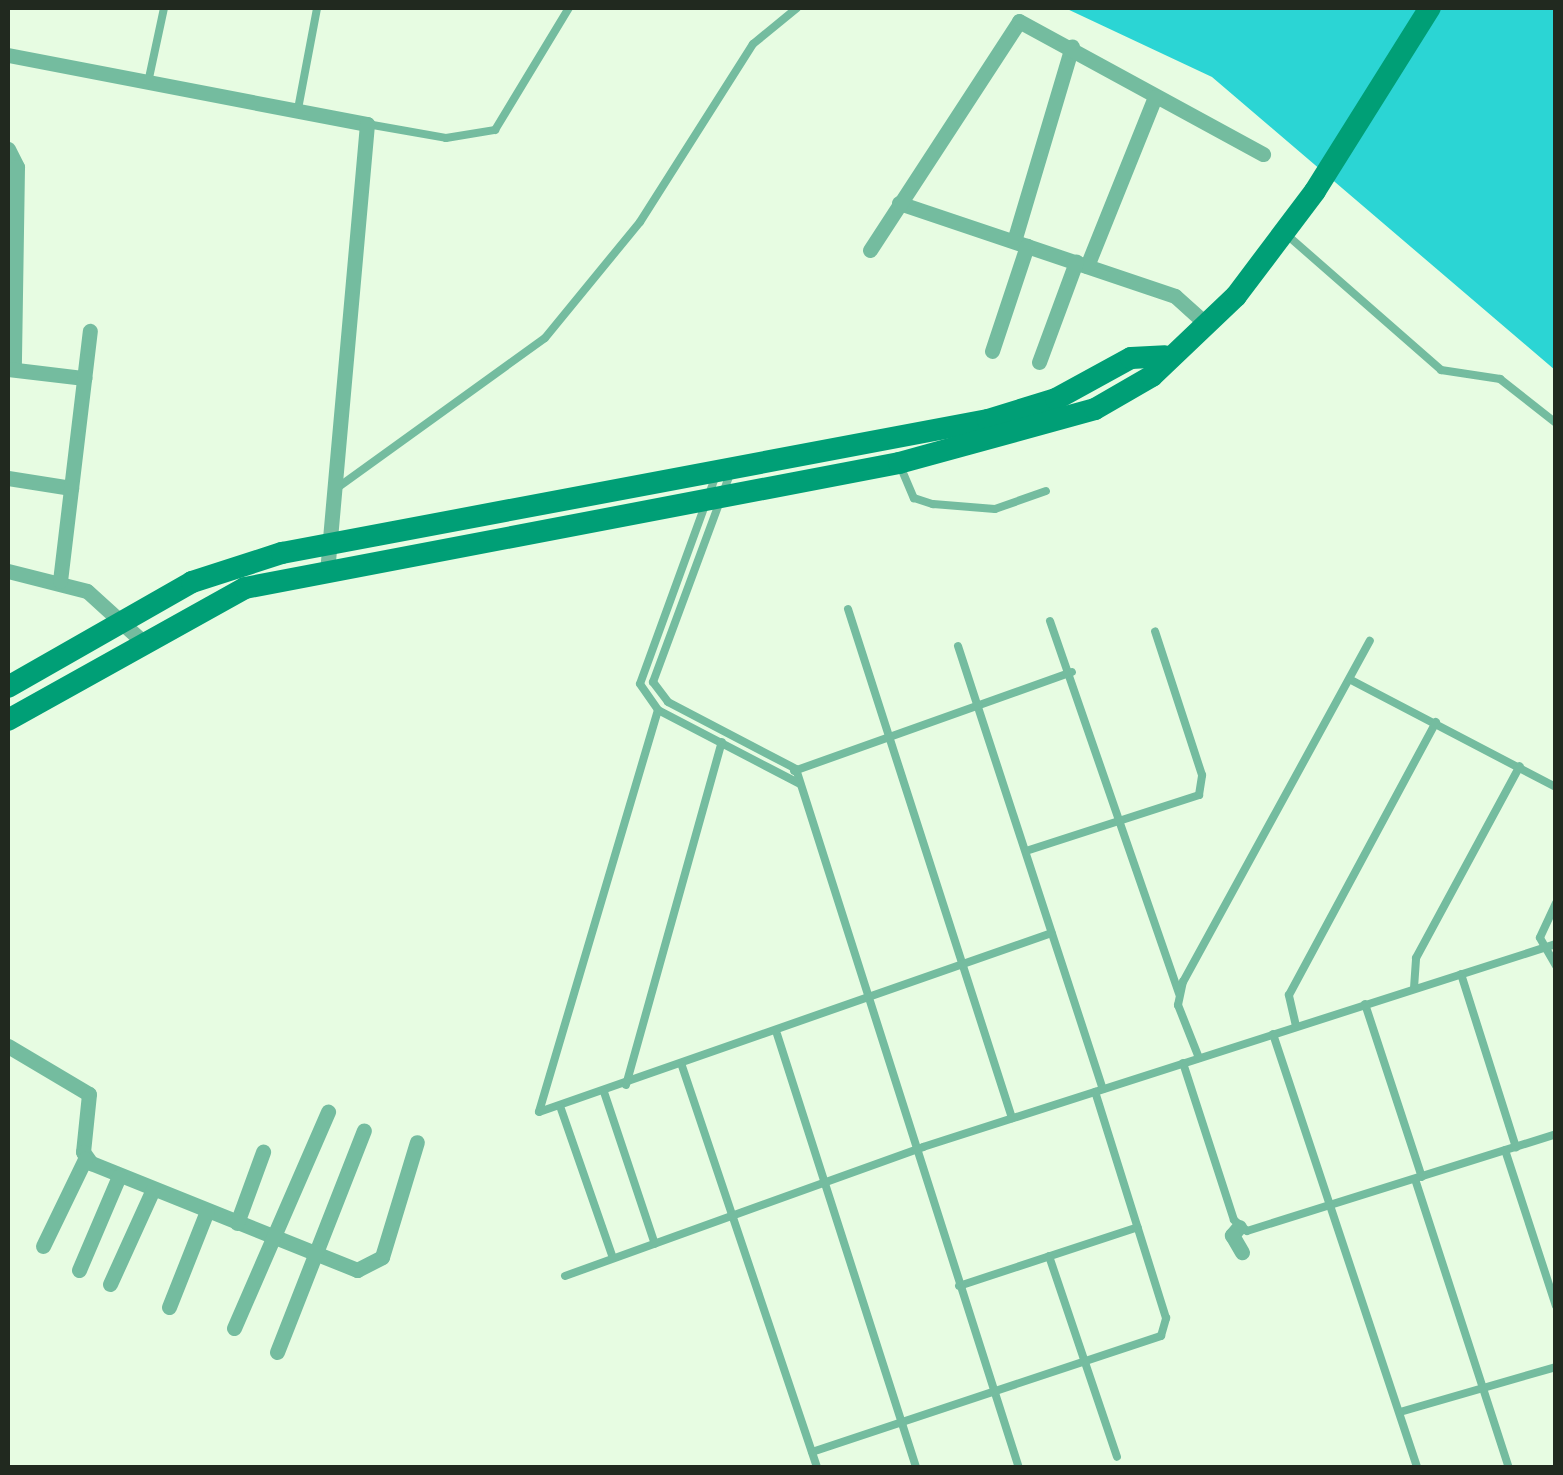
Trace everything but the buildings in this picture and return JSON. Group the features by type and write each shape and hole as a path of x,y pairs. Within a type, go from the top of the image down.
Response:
{"street":[{"path":"8,720 245,588 899,464 1042,429 1152,376 1165,356 1204,322 1316,191 1430,8"},
{"path":"870,250 1010,26 1031,22 1154,97 1263,154"},
{"path":"992,350 1072,46"},
{"path":"8,55 149,78 367,124 327,571"},
{"path":"1039,362 1154,97"},
{"path":"8,149 18,167 11,369 84,378"},
{"path":"899,203 1175,296 1204,322"},
{"path":"60,581 90,331"},
{"path":"8,687 192,582 328,544 1033,406 1131,358 1165,356"},
{"path":"1033,406 1042,429"},
{"path":"8,478 71,488"},
{"path":"8,571 60,581 123,620 143,642"},
{"path":"8,1046 88,1094 85,1158 43,1246"},
{"path":"234,1328 328,1112"},
{"path":"277,1352 364,1130"},
{"path":"85,1158 119,1176 274,1237 375,1268 417,1142"},
{"path":"237,1222 263,1152"},
{"path":"79,1270 119,1176"},
{"path":"110,1284 153,1190"},
{"path":"170,1306 208,1211"},
{"path":"1238,1227 1232,1236 1242,1252"}],"lane":[{"path":"149,78 164,8"},
{"path":"298,109 316,8"},
{"path":"367,124 446,138 495,130 570,8"},
{"path":"333,491 546,338 640,222 753,44 797,8"},
{"path":"1284,232 1441,370 1500,379 1556,423"},
{"path":"899,464 922,502 994,508 1046,491"},
{"path":"726,467 653,682 668,702 796,770 914,1150 1019,1468"},
{"path":"726,467 641,674 658,710 800,784"},
{"path":"848,609 1012,1118"},
{"path":"1050,621 1072,672 1116,820 1198,1058"},
{"path":"1155,631 1202,775 1198,809"},
{"path":"1178,994 1370,641"},
{"path":"812,1452 902,1424 993,1388 1084,1362 1165,1328 1052,933 958,646"},
{"path":"786,776 889,735 1072,672"},
{"path":"1350,680 1556,787"},
{"path":"658,710 540,1112 777,1034 1052,933"},
{"path":"1296,1026 1289,995 1436,722"},
{"path":"626,1085 722,742"},
{"path":"1414,988 1416,958 1520,766"},
{"path":"1026,850 1199,795"},
{"path":"1540,948 1556,903"},
{"path":"564,1276 914,1150 1556,944"},
{"path":"1540,948 1556,966"},
{"path":"1461,974 1516,1147"},
{"path":"1365,1004 1508,1468"},
{"path":"777,1034 916,1468"},
{"path":"1273,1034 1336,1205 1416,1468"},
{"path":"1183,1063 1238,1227 1256,1231 1556,1134"},
{"path":"682,1066 817,1468"},
{"path":"604,1092 654,1244"},
{"path":"560,1106 613,1258"},
{"path":"1506,1150 1556,1306"},
{"path":"959,1286 1138,1227"},
{"path":"1049,1256 1117,1457"},
{"path":"1400,1412 1556,1367"}],"water":[{"path":"1065,8 1555,8 1555,370 1212,77"}]}
